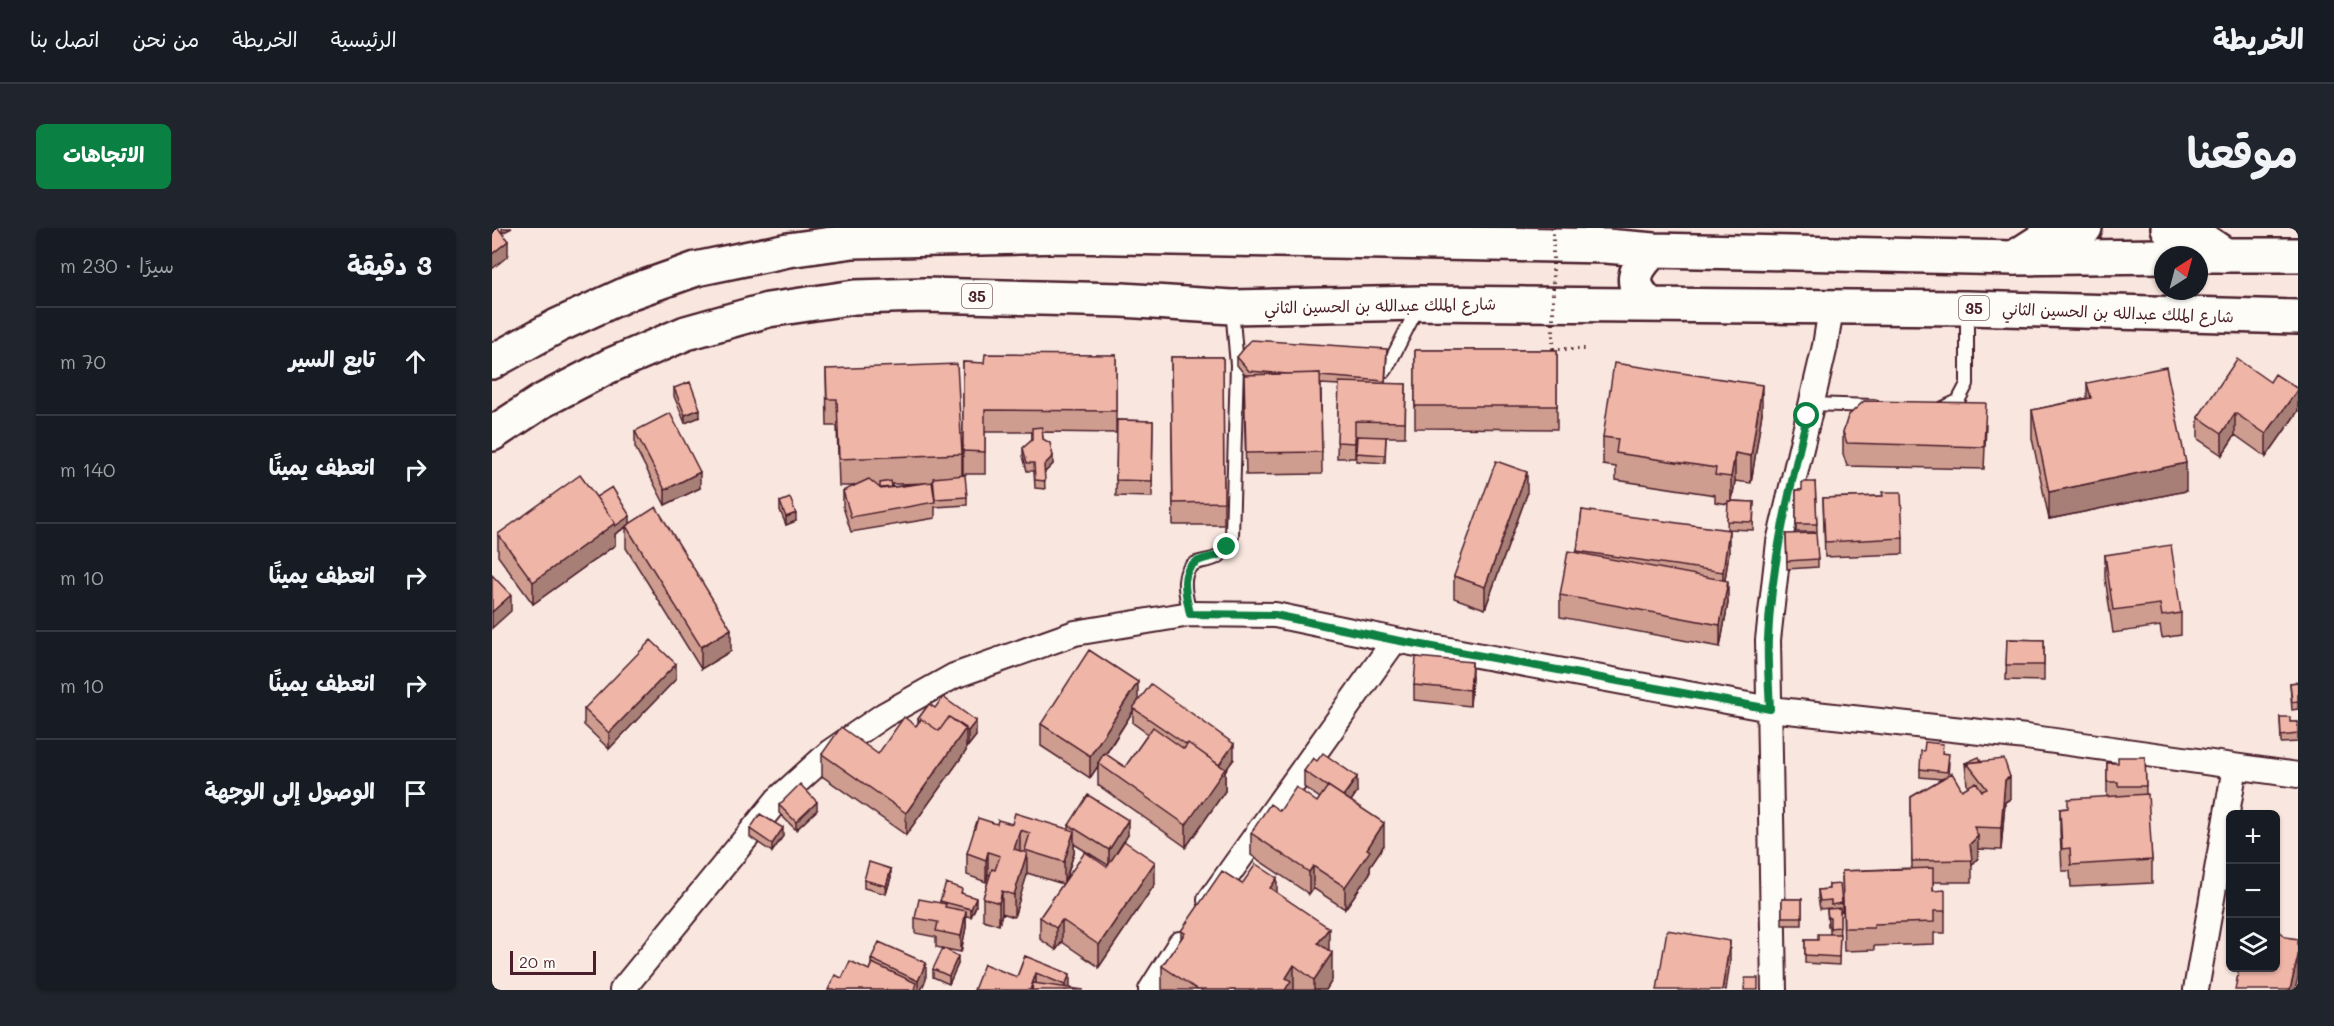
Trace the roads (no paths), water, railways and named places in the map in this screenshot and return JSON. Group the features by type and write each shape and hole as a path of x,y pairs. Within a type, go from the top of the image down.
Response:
{"main road":[{"path":"2014,258 2042,240 2085,228"},
{"path":"2168,228 2203,240 2211,255 2298,255"},
{"path":"492,362 557,326 631,292 696,269 856,235 1540,244 1654,250 2014,258 2154,256"},
{"path":"1651,305 1635,287 1644,260 1654,250"},
{"name":"شارع الملك عبدالله بن الحسين الثاني","path":"492,434 542,401 609,366 686,333 768,310 855,297 925,295 1122,300 1232,307 1421,303 1651,305 1967,308 2298,317"}],"street":[{"path":"1774,990 1768,640 1776,562 1787,503 1825,346 1831,308"},
{"path":"622,990 777,800 830,752 884,715 954,676 1075,633 1190,614 1275,615 1395,640 1770,709 2026,737 2298,775"},
{"path":"1151,990 1166,963 1395,640"},
{"path":"2196,990 2235,767"}],"lane":[{"path":"1386,370 1421,303"},
{"path":"1190,614 1185,582 1187,570 1197,561 1218,557 1227,547 1232,536 1237,365 1232,307"},
{"path":"1933,408 1952,406 1965,391 1967,384 1967,308"},
{"path":"1810,404 1888,406"}]}
